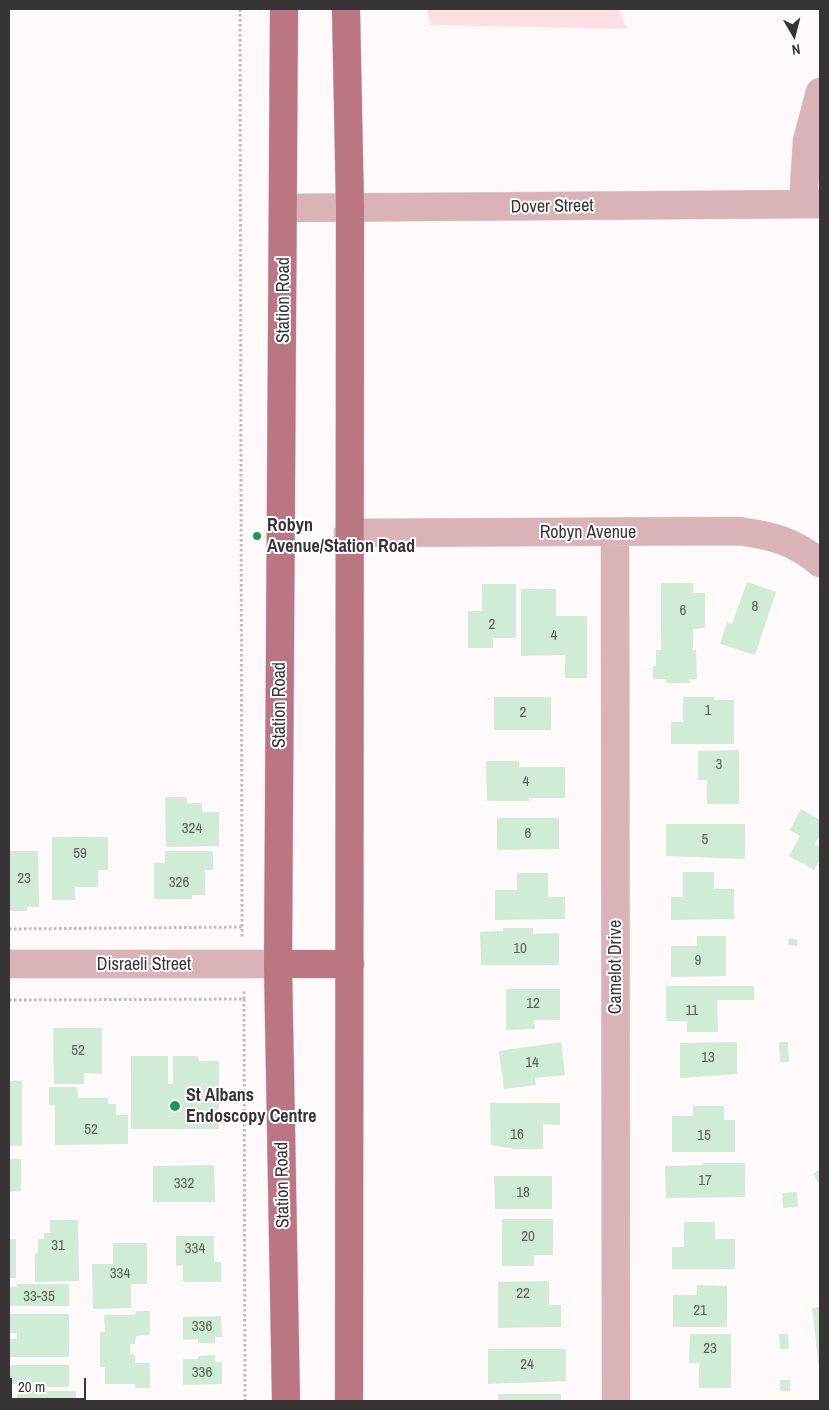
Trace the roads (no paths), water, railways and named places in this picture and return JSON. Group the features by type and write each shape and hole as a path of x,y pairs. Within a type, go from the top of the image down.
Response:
{"main road":[{"name":"Station Road","path":"284,9 278,964 286,1401"},
{"path":"346,9 350,208 348,533 350,964 349,1401"},
{"path":"278,964 350,964"}],"street":[{"path":"812,204 807,141 820,92"},
{"name":"Dover Street","path":"284,208 812,204"},
{"name":"Robyn Avenue","path":"348,533 615,534 739,532 772,536 796,545 820,563"},
{"name":"Camelot Drive","path":"615,534 616,1401"},
{"name":"Disraeli Street","path":"9,964 278,964"}],"place":[{"name":"Robyn Avenue/Station Road","path":"257,536"},
{"name":"St Albans Endoscopy Centre","path":"175,1106"}]}
